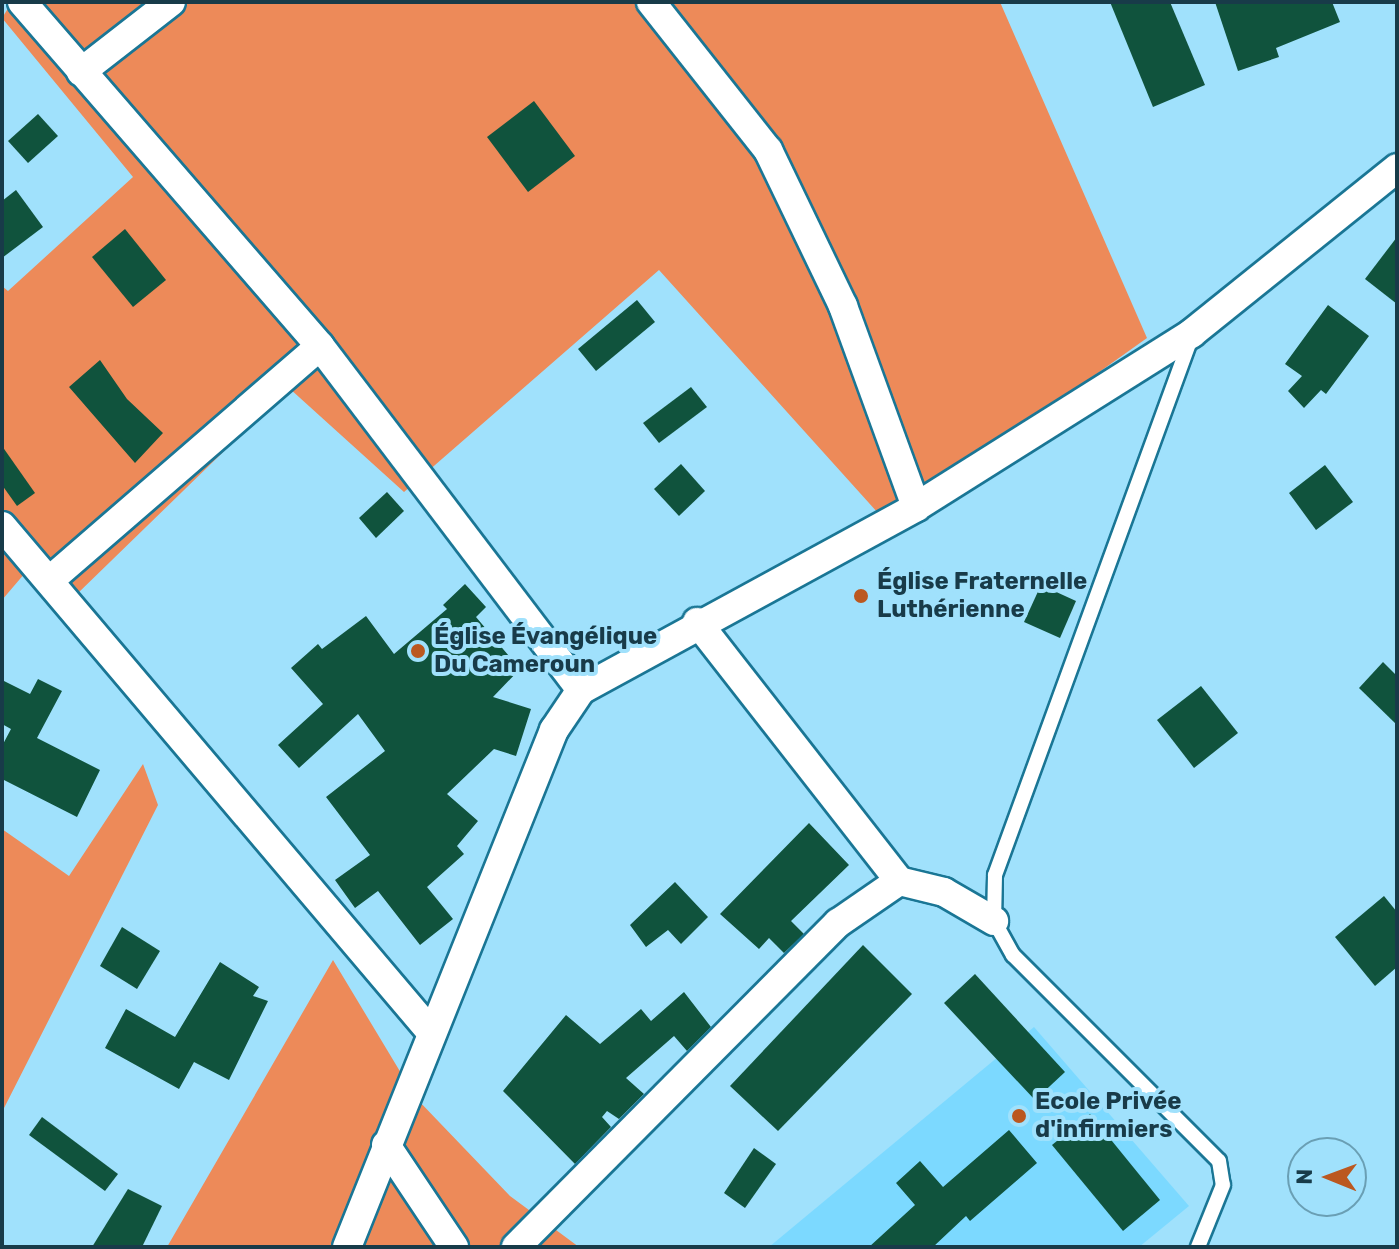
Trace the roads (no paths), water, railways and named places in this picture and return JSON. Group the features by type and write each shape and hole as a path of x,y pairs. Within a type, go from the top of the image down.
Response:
{"street":[{"path":"22,2 320,346 581,690"},
{"path":"81,72 171,2"},
{"path":"651,2 768,150 843,306 916,507"},
{"path":"347,1247 430,1031 554,730 581,690 697,622 916,507 1192,333 1397,168"},
{"path":"50,580 320,346"},
{"path":"2,526 430,1031"},
{"path":"697,622 899,881 944,892 994,921"},
{"path":"516,1247 838,923 899,881"},
{"path":"386,1145 454,1247"}],"lane":[{"path":"1192,333 995,875 994,921 1013,955 1219,1161 1223,1185 1198,1247"}],"place":[{"name":"Église Fraternelle Luthérienne","path":"861,596"},
{"name":"Église Évangélique Du Cameroun","path":"418,651"},
{"name":"Ecole Privée d'infirmiers","path":"1019,1116"}]}
